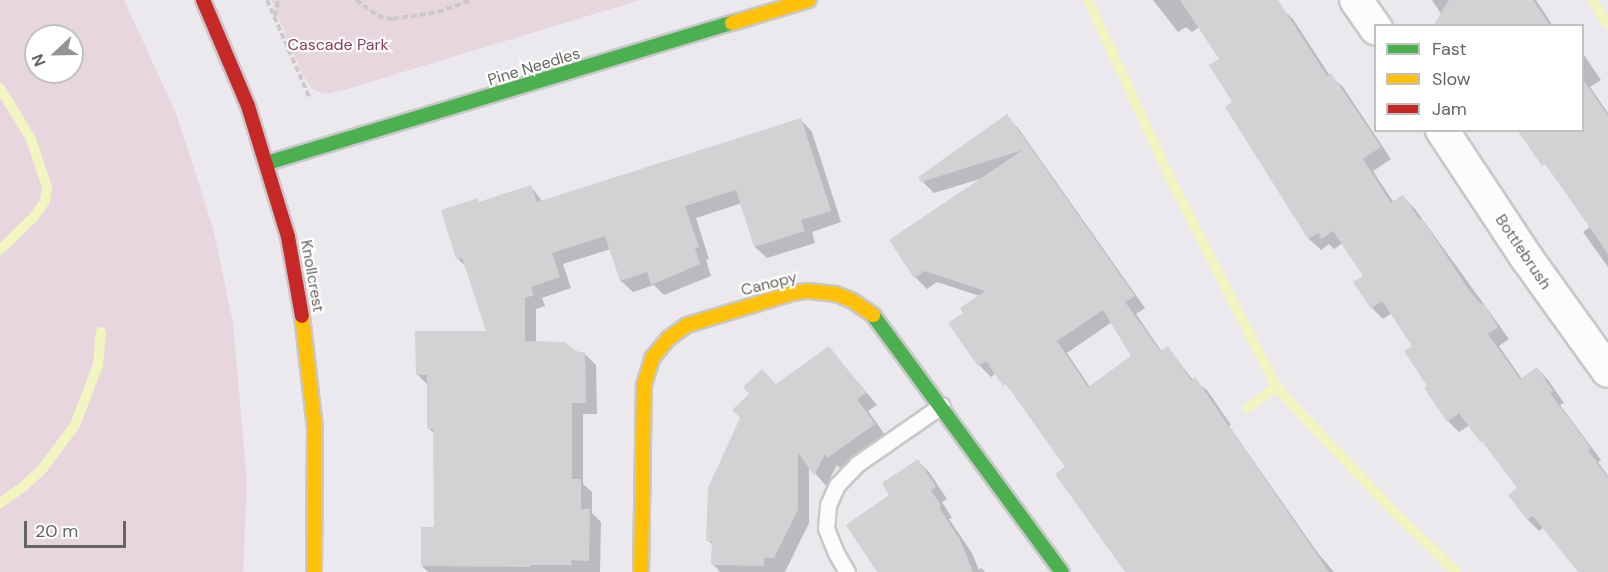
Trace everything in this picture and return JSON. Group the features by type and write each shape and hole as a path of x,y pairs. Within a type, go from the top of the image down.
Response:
{"street":[{"name":"Knollcrest","path":"203,0 228,54 267,163 288,237 311,381 317,477 314,572"},
{"name":"Pine Needles","path":"267,163 809,0"},
{"path":"1356,0 1374,26"},
{"name":"Bottlebrush","path":"1443,132 1526,257 1608,371"},
{"name":"Canopy","path":"641,572 644,386 652,358 669,338 687,325 793,292 836,294 851,300 878,318 1062,572"}],"lane":[{"path":"848,572 836,553 826,528 828,505 837,485 857,464 942,405"}],"path":[{"path":"267,0 310,99"},
{"path":"275,16 278,0"},
{"path":"356,0 378,16 393,19 438,12 471,0"}],"green space":[{"path":"0,0 124,0 176,113 213,228 233,323 247,482 243,572 0,572"},
{"name":"Cascade Park","path":"271,0 640,0 325,94 312,89 302,74"}],"building":[{"path":"1180,0 1278,0 1327,76 1331,73 1381,147 1363,159 1391,203 1403,195 1420,220 1422,219 1469,290 1481,304 1483,303 1498,327 1488,334 1520,379 1537,367 1553,391 1550,393 1591,448 1588,450 1608,478 1608,572 1578,572 1533,516 1527,520 1508,495 1517,488 1482,441 1480,442 1459,413 1447,422 1424,388 1427,386 1404,351 1412,346 1382,301 1371,309 1353,282 1363,276 1333,231 1322,239 1318,233 1308,239 1225,107 1232,102 1209,65 1219,59"},
{"path":"1449,0 1533,0 1549,24 1434,24"},
{"path":"1584,81 1608,116 1608,254 1545,163 1542,166 1518,132 1584,132"},
{"path":"1007,114 1135,296 1125,302 1160,351 1168,346 1191,380 1195,377 1329,572 1125,572 1055,474 1065,467 1006,384 1003,386 986,361 978,366 948,323 963,313 960,308 985,291 925,271 914,278 889,240 1023,150 921,182 918,177","holes":["1103,310 1131,356 1088,387 1057,341"]},
{"path":"801,118 831,211 801,220 805,231 754,247 736,190 685,206 699,247 695,248 700,264 651,285 647,272 620,281 605,236 552,253 560,277 531,287 534,295 525,298 525,341 565,342 577,352 585,352 586,403 572,403 572,479 581,479 581,509 590,509 589,561 571,560 572,565 530,565 530,567 421,566 421,527 434,527 433,429 427,429 427,375 416,375 415,331 486,331 462,258 456,259 441,210 478,198 479,202 531,185 537,202"},
{"path":"829,346 866,393 857,399 875,424 827,458 825,454 814,476 798,452 798,510 774,558 764,558 764,566 711,565 712,541 706,541 708,488 740,418 732,410 749,394 743,387 762,369 776,384"},
{"path":"918,459 936,487 931,490 960,540 973,572 877,572 846,525 889,495 882,483"}],"waterway":[{"path":"1088,0 1171,180 1274,382 1284,396 1396,514 1456,572"},
{"path":"1592,0 1608,25"},
{"path":"0,88 31,139 47,187 45,201 34,217 0,250"},
{"path":"0,503 24,486 43,468 75,425 98,365 101,332"},
{"path":"1248,408 1277,386"}],"traffic: fast":[{"path":"267,163 732,23"},
{"path":"873,315 1062,572"}],"traffic: slow":[{"path":"732,23 809,0"},
{"path":"641,572 644,385 652,358 669,338 687,325 793,293 808,291 836,294 851,300 873,315"},
{"path":"302,316 315,428 314,572"}],"traffic: jam":[{"path":"203,0 248,106 288,237 302,316"}]}
